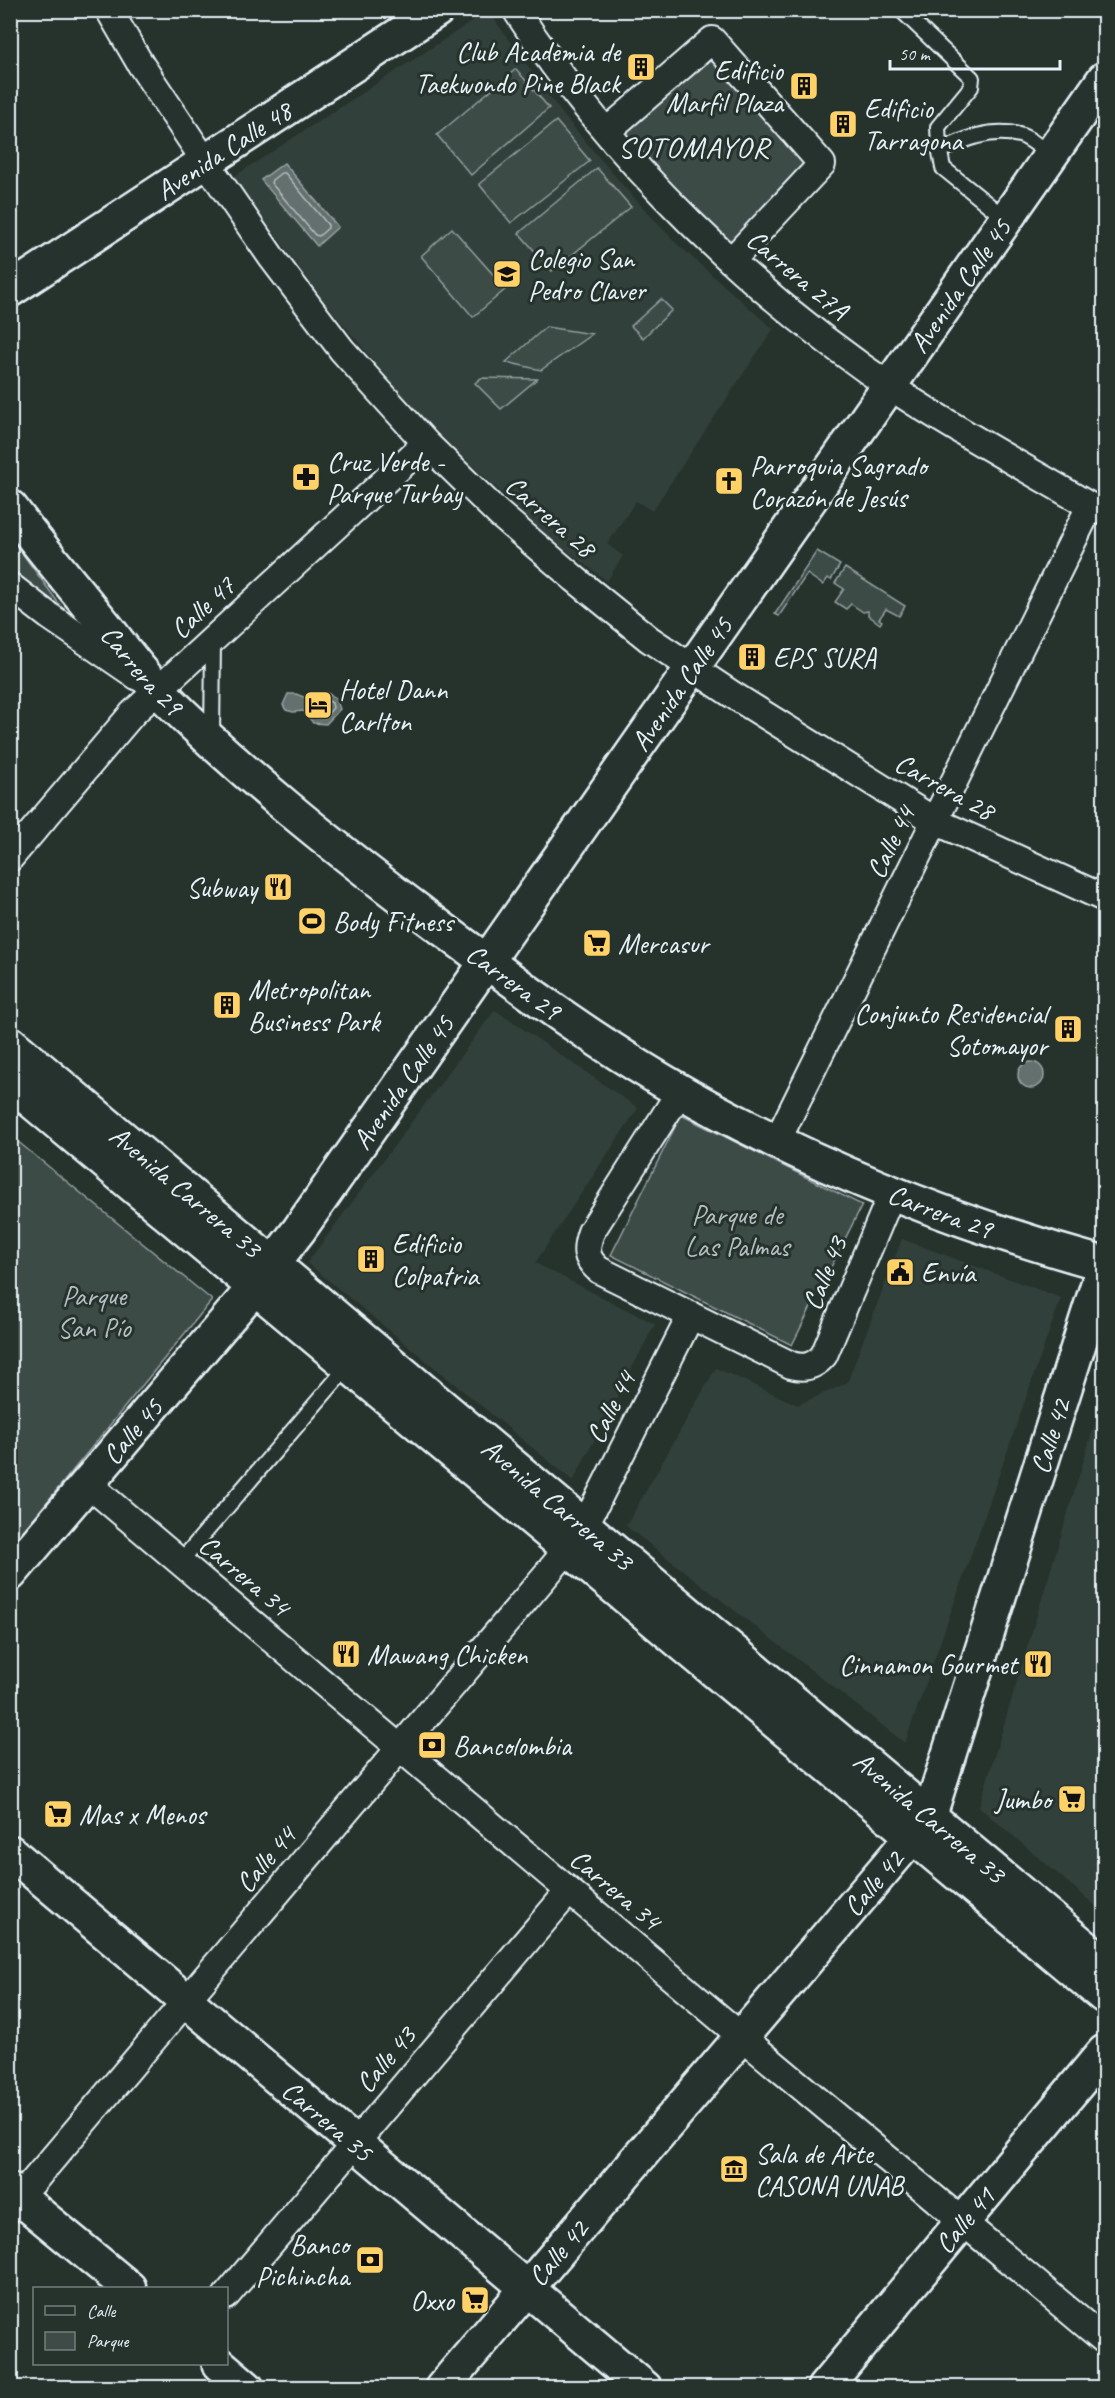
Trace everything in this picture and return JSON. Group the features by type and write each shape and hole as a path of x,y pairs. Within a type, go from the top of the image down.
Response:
{"street":[{"name":"Carrera 28","path":"109,10 141,65 206,163 272,258 342,350 426,443 499,514 574,579 649,639 692,669 935,821 1104,898"},
{"name":"Avenida Calle 48","path":"10,290 437,10"},
{"name":"Carrera 27A","path":"516,10 607,131 683,215 731,261 814,330 890,386 925,409 1097,509"},
{"path":"607,131 712,40 822,164 731,261"},
{"name":"Avenida Calle 45","path":"264,1276 487,962 1104,80"},
{"name":"Calle 47","path":"10,858 114,733 426,443"},
{"name":"Carrera 29","path":"10,507 158,690 212,741 360,867 536,999 681,1090 777,1141 892,1193 967,1222 1041,1247 1104,1264"},
{"name":"Calle 44","path":"777,1141 935,821 1097,509"},
{"path":"10,586 49,616 158,690"},
{"name":"Avenida Carrera 33","path":"10,1043 264,1276 921,1826 1104,1963"},
{"name":"Avenida Carrera 33","path":"10,1083 264,1276 348,1366 576,1538"},
{"path":"681,1090 591,1232 586,1252 591,1263 599,1270 691,1316"},
{"name":"Calle 43","path":"691,1316 791,1365 805,1367 815,1364 827,1349 892,1193"},
{"name":"Calle 42","path":"442,2388 921,1826 1104,1264"},
{"name":"Calle 45","path":"10,1574 264,1276"},
{"name":"Calle 44","path":"14,2199 187,2001 576,1538 691,1316"},
{"name":"Carrera 34","path":"88,1484 1104,2340"},
{"name":"Avenida Carrera 33","path":"921,1826 1104,1996"},
{"name":"Carrera 35","path":"10,1852 645,2388"},
{"name":"Calle 43","path":"228,2294 569,1891"},
{"name":"Calle 41","path":"824,2388 1104,2052"},
{"path":"14,2199 126,2287"},
{"path":"220,2365 247,2388"}],"lane":[{"path":"901,10 972,78 971,87 938,127 943,168 1006,219"},
{"path":"940,152 964,139 993,133 1021,135 1051,156"},
{"path":"212,741 213,640"},
{"path":"180,1562 348,1366"}],"shaded area":[{"name":"Colegio San Pedro Claver","path":"488,11 563,115 625,188 676,243 773,329 652,511 636,501 607,544 623,556 607,581 545,534 417,413 324,301 233,177"},
{"path":"495,1010 638,1108 535,1263 655,1324 573,1481 307,1263"},
{"path":"902,1239 1061,1298 905,1743 626,1526 716,1368 798,1405 847,1383"},
{"path":"1104,1393 1104,1913 979,1807"}],"green space":[{"path":"711,47 815,166 732,251 618,125"},
{"path":"516,69 549,108 471,175 437,135"},
{"path":"556,121 590,161 511,223 479,184"},
{"path":"597,168 631,207 552,271 519,233"},
{"path":"452,228 506,289 473,317 421,256"},
{"path":"661,299 672,310 643,338 631,326"},
{"path":"546,327 592,334 541,370 506,362"},
{"path":"481,378 537,379 501,409 475,383"},
{"path":"11,538 68,616 11,568"},
{"path":"817,551 840,565 831,580 828,578 823,585 807,574 779,616 775,614"},
{"path":"845,568 905,606 899,616 886,609 879,619 882,621 880,624 868,615 868,611 863,612 851,604 846,609 835,602 844,589 835,583"},
{"name":"Parque de Las Palmas","path":"681,1115 862,1205 792,1345 611,1255"},
{"name":"Parque San Pío","path":"11,1136 212,1300 11,1546"}],"water":[{"path":"284,163 338,227 317,246 261,180"},
{"path":"327,693 336,698 340,709 326,724 313,723 304,711 286,710 283,705 288,694 296,694 311,700"},
{"path":"1031,1062 1040,1066 1044,1075 1040,1084 1031,1088 1022,1084 1018,1075 1022,1066"}],"place":[{"name":"Club Academia de Taekwondo Pine Black","path":"641,67"},
{"name":"Edificio Marfil Plaza","path":"804,86"},
{"name":"Edificio Tarragona","path":"843,124"},
{"name":"Colegio San Pedro Claver","path":"507,274"},
{"name":"Cruz Verde - Parque Turbay","path":"306,477"},
{"name":"Parroquia Sagrado Corazón de Jesús","path":"729,481"},
{"name":"EPS SURA","path":"752,657"},
{"name":"Hotel Dann Carlton","path":"318,705"},
{"name":"Subway","path":"278,887"},
{"name":"Body Fitness","path":"312,921"},
{"name":"Mercasur","path":"597,943"},
{"name":"Metropolitan Business Park","path":"227,1005"},
{"name":"Conjunto Residencial Sotomayor","path":"1068,1029"},
{"name":"Edificio Colpatria","path":"371,1259"},
{"name":"Envía","path":"900,1272"},
{"name":"Mawang Chicken","path":"346,1654"},
{"name":"Cinnamon Gourmet","path":"1038,1664"},
{"name":"Bancolombia","path":"432,1745"},
{"name":"Jumbo","path":"1072,1799"},
{"name":"Mas x Menos","path":"58,1814"},
{"name":"Sala de Arte CASONA UNAB","path":"734,2169"},
{"name":"Banco Pichincha","path":"370,2260"},
{"name":"Oxxo","path":"475,2300"}],"district":[{"name":"SOTOMAYOR","path":"694,147"}]}
